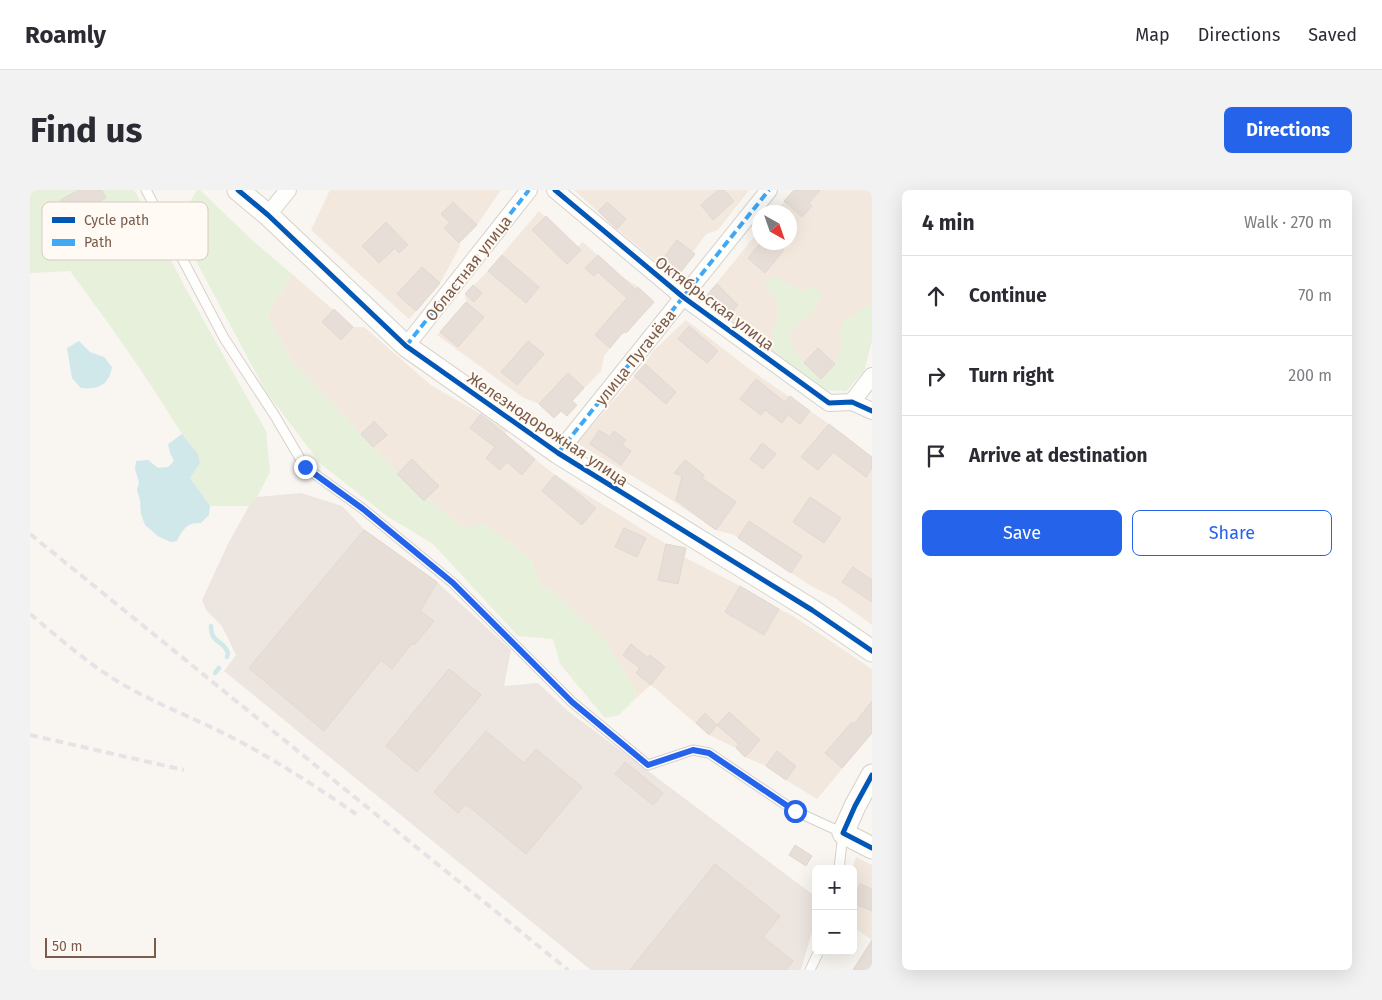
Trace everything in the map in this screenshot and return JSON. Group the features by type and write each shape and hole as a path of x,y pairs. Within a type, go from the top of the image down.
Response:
{"street":[{"name":"Железнодорожная улица","path":"238,190 268,215 406,346 507,419 558,453 812,610 872,652"},
{"path":"268,215 288,190"},
{"name":"Областная улица","path":"406,346 529,190"},
{"name":"Октябрьская улица","path":"555,190 683,296 829,403 852,402 872,411"},
{"name":"улица Пугачёва","path":"558,453 769,190"},
{"path":"852,402 872,376"},
{"path":"872,775 855,806 844,834 872,848"}],"lane":[{"path":"146,190 152,202"},
{"path":"183,260 224,338 275,416 305,467 363,509 453,583 572,702 648,765 693,750 709,753 795,811 844,834 840,865"},
{"path":"810,970 817,955"}],"shaded area":[{"path":"330,190 501,190 477,225 459,243 460,246 440,283 409,319 311,230"},
{"path":"574,190 749,190 718,230 706,234 693,252 695,254 676,278"},
{"path":"794,190 872,190 872,340 864,371 846,391 797,370 727,317 706,296 752,240 752,250 797,250 797,205 781,205"},
{"path":"539,211 577,247 583,242 654,302 626,333 621,335 604,356 601,371 572,401 577,405 567,416 561,411 554,418 539,404 522,397 437,335 466,302 465,294 488,271"},
{"path":"292,274 353,327 364,327 432,386 507,431 505,435 555,475 666,544 686,548 684,557 793,616 872,669 872,733 817,799 766,766 745,757 736,748 709,735 651,685 636,698 634,687 554,592 541,587 531,560 462,528 428,498 424,501 292,361 267,315"},
{"path":"686,320 752,371 829,424 872,457 872,625 835,598 811,586 734,535 716,530 664,495 577,443 645,364 653,351"},
{"path":"301,493 342,506 364,529 437,582 511,650 504,686 538,683 568,711 812,894 812,931 801,970 591,970 224,671 236,655 222,626 206,610 202,600 228,544 249,506 257,497"},
{"path":"856,857 872,865 872,940 857,930 857,865 853,865"}],"green space":[{"path":"30,190 133,190 136,193 141,202 42,202 42,260 171,260 266,431 270,472 257,497 249,506 210,506 190,478 200,463 194,449 178,428 126,348 70,271 30,273"},
{"path":"197,190 200,190 253,241 292,274 267,315 292,361 424,501 428,498 462,528 484,524 512,543 531,560 541,587 554,592 604,639 634,687 636,698 619,715 605,718 560,664 553,639 518,636 433,544 387,516 321,464 266,392 196,261 208,260 208,202 190,202"},
{"path":"774,275 801,291 813,286 823,295 812,313 790,331 791,345 804,363 821,378 835,364 842,345 839,332 844,321 872,303 872,340 864,371 846,391 820,390 774,353 772,333 778,314 776,299 764,285"}],"water":[{"path":"79,341 90,352 104,357 112,367 111,373 102,385 93,388 81,388 72,378 67,348"},
{"path":"182,434 198,454 200,463 190,478 210,506 209,515 201,523 189,525 177,541 171,542 159,537 145,525 141,514 137,490 139,482 135,469 136,461 148,460 158,468 168,467 174,461 168,444"}],"building":[{"path":"79,190 102,190 106,198 98,202 61,202 60,200"},
{"path":"718,190 724,190 734,201 713,220 701,205"},
{"path":"794,190 820,190 809,203 812,206 802,217 797,213 797,205 788,205 784,201"},
{"path":"453,202 477,225 459,243 444,228 450,223 441,214"},
{"path":"607,202 626,219 617,229 598,211"},
{"path":"546,216 581,250 567,264 532,230"},
{"path":"386,222 408,245 399,253 395,248 379,263 362,246"},
{"path":"677,240 695,254 676,278 659,264"},
{"path":"754,250 784,250 765,273 748,258"},
{"path":"502,255 539,287 526,303 488,271"},
{"path":"598,255 636,290 638,287 654,302 626,333 624,331 610,348 595,335 627,298 598,272 594,276 585,268"},
{"path":"422,267 440,283 416,311 397,294"},
{"path":"717,284 738,305 727,317 706,296"},
{"path":"473,285 482,293 474,302 465,294"},
{"path":"466,302 484,317 458,347 440,332"},
{"path":"334,309 353,327 341,340 322,322"},
{"path":"689,326 718,351 707,363 678,339"},
{"path":"528,341 544,354 517,385 501,372"},
{"path":"818,348 835,364 821,379 804,363"},
{"path":"645,364 676,392 666,404 634,376"},
{"path":"568,373 584,388 572,401 577,405 567,416 561,411 554,418 539,404"},
{"path":"756,379 785,402 790,396 810,411 800,424 788,415 782,423 765,410 761,415 740,399"},
{"path":"481,414 535,459 522,475 507,462 500,470 486,458 495,447 470,428"},
{"path":"374,421 387,435 373,447 361,434"},
{"path":"829,424 872,457 872,468 866,477 833,452 818,470 801,457"},
{"path":"599,430 610,437 614,431 626,440 622,445 631,451 621,465 590,444"},
{"path":"762,443 776,454 763,469 750,459"},
{"path":"412,459 439,486 424,501 397,474"},
{"path":"685,460 704,475 702,478 736,502 716,530 676,500 682,476 674,473"},
{"path":"555,475 596,508 582,525 542,491"},
{"path":"810,497 841,518 824,543 793,522"},
{"path":"749,521 802,556 791,573 738,538"},
{"path":"624,528 646,538 637,557 615,547"},
{"path":"364,530 437,582 420,611 434,621 414,645 412,643 392,669 381,660 324,731 249,668"},
{"path":"666,544 686,548 678,584 658,580"},
{"path":"853,567 872,580 872,602 842,582"},
{"path":"740,586 779,609 764,635 725,612"},
{"path":"631,644 648,658 650,655 665,667 651,685 636,673 640,668 623,655"},
{"path":"449,669 481,695 417,772 386,746"},
{"path":"872,701 872,733 842,768 825,753 852,722 854,724"},
{"path":"729,712 760,740 745,757 736,748 739,744 717,725"},
{"path":"705,713 717,725 709,735 696,723"},
{"path":"486,731 524,763 536,749 582,787 526,854 466,804 458,813 434,792"},
{"path":"777,751 796,766 786,780 766,766"},
{"path":"625,762 663,793 653,805 615,774"},
{"path":"795,845 812,856 806,866 789,855"},
{"path":"715,864 780,916 763,937 793,961 786,970 630,970"},
{"path":"860,884 872,889 872,911 857,905 857,892"},
{"path":"872,940 872,970 853,970"}],"waterway":[{"path":"211,626 213,636 226,649 227,657"},
{"path":"215,673 219,668"}],"railway":[{"path":"30,534 568,970"},
{"path":"30,614 83,658 117,681 252,748 356,814"},
{"path":"30,735 184,770"}],"marked path":[{"path":"406,346 529,190"},
{"path":"558,453 769,190"}],"cycle path":[{"path":"238,190 268,215 406,346 558,453 812,610 872,651"},
{"path":"555,190 683,297 829,403 852,402 872,411"},
{"path":"872,775 843,833 872,848"}],"route":[{"path":"305,467 363,509 453,583 572,702 648,765 693,750 709,753 795,811"}]}
